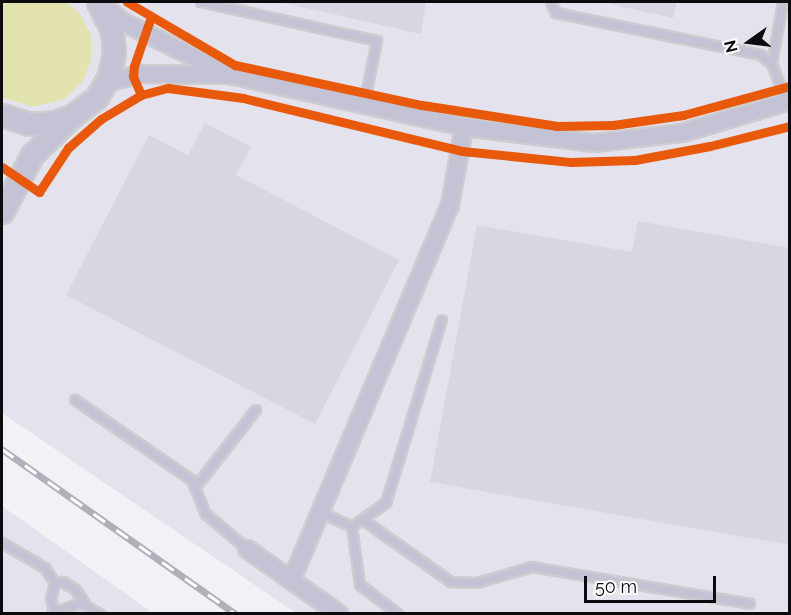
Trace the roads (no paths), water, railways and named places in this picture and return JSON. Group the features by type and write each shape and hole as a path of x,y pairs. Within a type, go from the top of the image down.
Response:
{"street":[{"path":"99,2 123,22 230,75"},
{"path":"2,212 32,155 72,116 89,105 105,83 112,65 113,39 99,2"},
{"path":"105,83 142,74 230,75 464,127 596,143 682,133 788,101"},
{"path":"2,115 39,124 72,116"},
{"path":"292,579 450,205 464,127"},
{"path":"247,549 339,614"}],"lane":[{"path":"201,2 377,41 364,105"},
{"path":"551,2 556,13 761,55 772,64 788,101"},
{"path":"772,64 783,2"},
{"path":"352,527 386,503 442,320"},
{"path":"75,400 192,480 206,514 247,549"},
{"path":"195,488 256,410"},
{"path":"320,513 352,527"},
{"path":"363,519 451,582 477,583 532,567 750,604"},
{"path":"352,527 360,585 398,614"},
{"path":"2,543 45,568 55,583 51,598 54,613 85,604"},
{"path":"55,583 63,582 76,590 85,604 100,614"}],"railway":[{"path":"2,449 236,614"}]}
